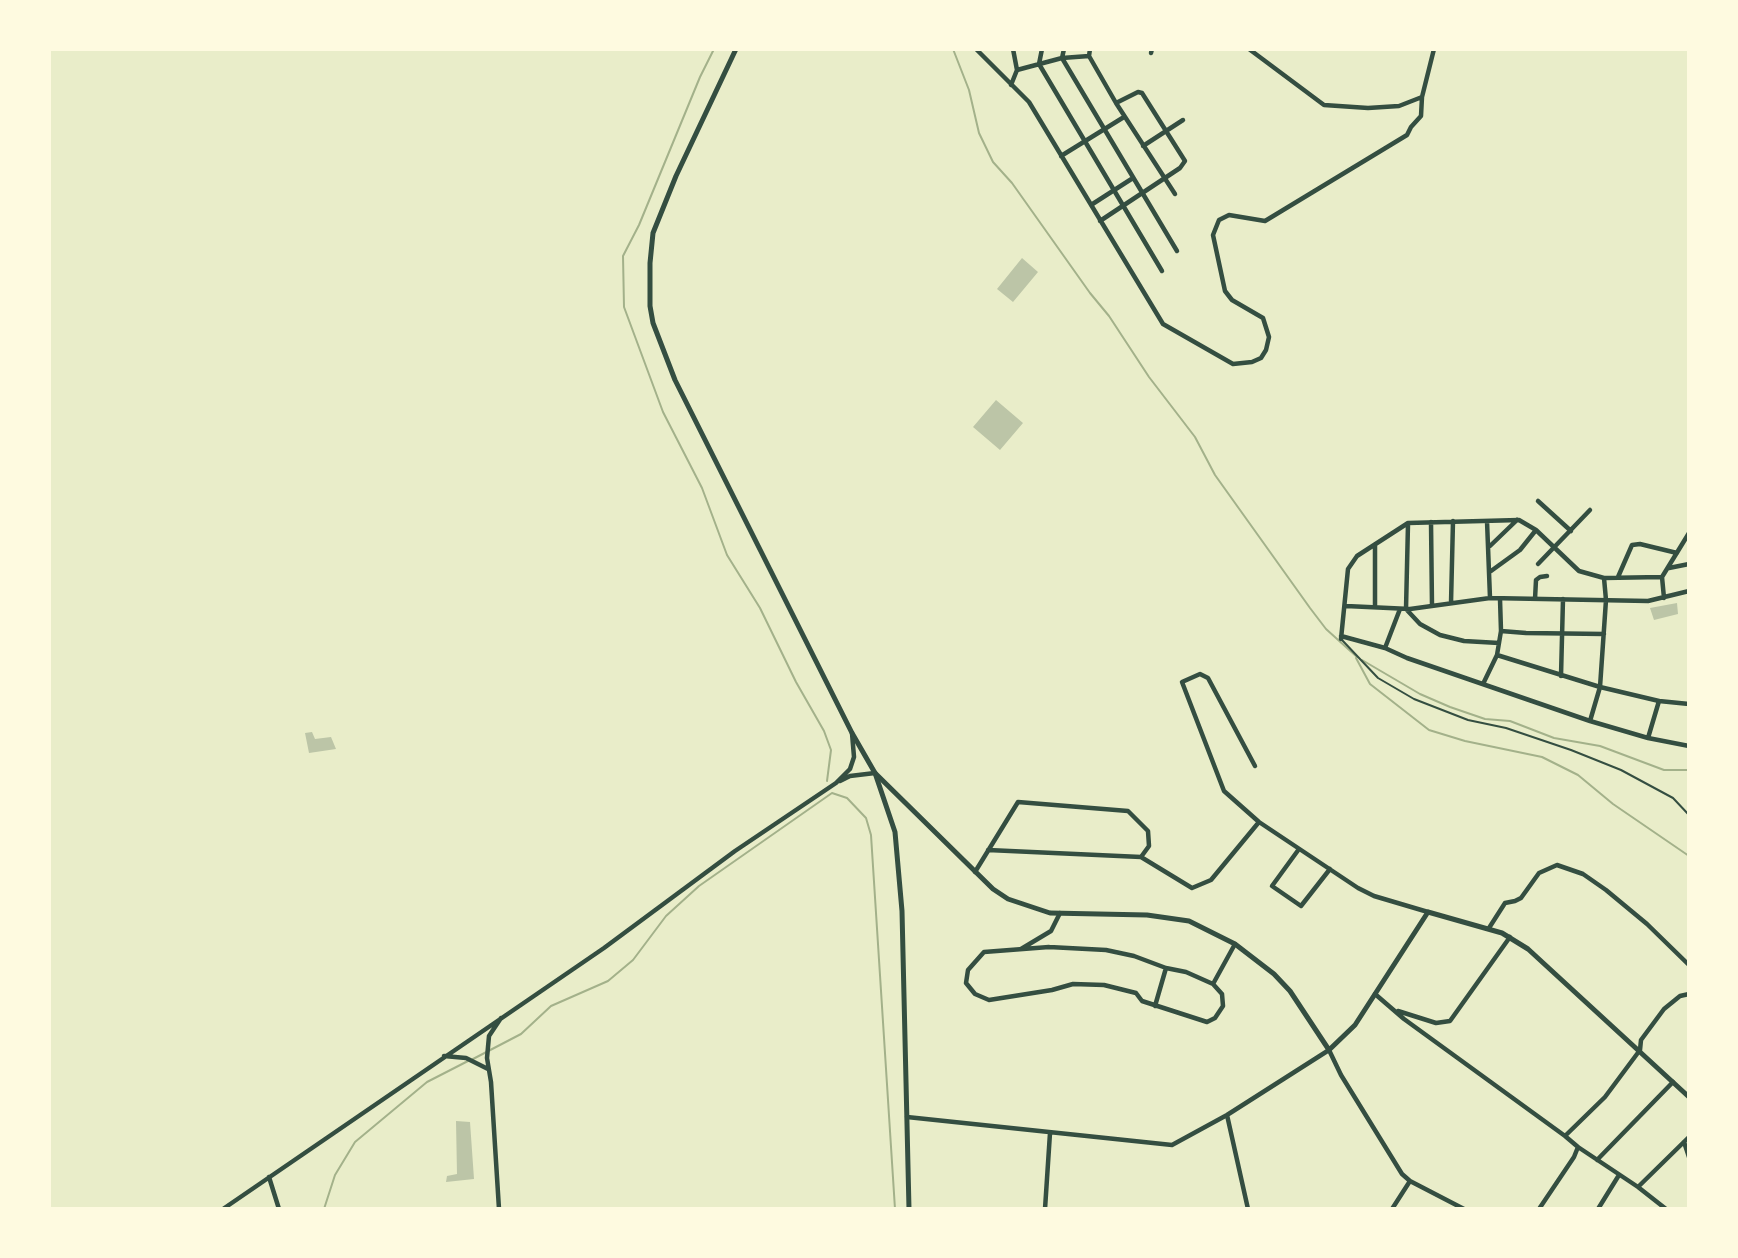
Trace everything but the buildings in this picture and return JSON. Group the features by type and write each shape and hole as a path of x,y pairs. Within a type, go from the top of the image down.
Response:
{"main road":[{"path":"736,49 676,176 653,233 650,306 674,380 852,733 875,773 895,832 899,866 909,1209"},
{"path":"875,773 975,872 1009,900 1024,906 1060,913 1147,915 1189,921 1235,944 1274,974 1290,991 1329,1050 1355,1025 1428,912 1489,928 1528,949 1689,1097"}],"street":[{"path":"976,49 1028,102 1163,324 1233,365 1261,358 1269,337 1263,318 1232,300 1225,291 1213,235 1219,220 1230,215 1265,221 1407,135 1421,116 1422,97 1434,49"},
{"path":"1042,49 1039,64 1162,271"},
{"path":"1064,49 1062,58 1177,251"},
{"path":"1090,49 1089,57 1124,117 1175,194"},
{"path":"1249,49 1324,105 1368,108 1399,106 1422,97"},
{"path":"1011,50 1017,70 1011,85"},
{"path":"1017,70 1062,58 1089,57"},
{"path":"1100,221 1184,165 1185,161 1142,93 1138,92 1116,103"},
{"path":"1061,156 1124,117"},
{"path":"1143,146 1183,120"},
{"path":"1091,205 1133,178"},
{"path":"1538,501 1571,531"},
{"path":"1538,564 1590,510"},
{"path":"1489,547 1517,520"},
{"path":"1662,577 1604,578 1579,571 1536,530 1517,520 1408,523 1357,556 1348,569 1341,637 1385,648 1590,721 1648,738 1689,746"},
{"path":"1451,603 1453,521"},
{"path":"1488,521 1490,598"},
{"path":"1431,522 1432,606"},
{"path":"1408,523 1406,609 1420,624 1440,635 1464,641 1499,643"},
{"path":"1491,571 1520,550 1536,530"},
{"path":"1664,598 1662,577 1689,533"},
{"path":"1618,578 1630,548 1635,543 1677,553"},
{"path":"1375,545 1375,608"},
{"path":"1668,568 1689,565"},
{"path":"1535,599 1535,580 1547,576"},
{"path":"1590,721 1600,687 1606,600 1604,578"},
{"path":"1346,607 1406,609 1490,598 1648,601 1689,591"},
{"path":"1483,684 1497,655 1501,631 1500,598"},
{"path":"1561,676 1563,599"},
{"path":"1385,648 1400,609"},
{"path":"1501,631 1604,634"},
{"path":"1497,655 1600,687 1659,701 1689,704"},
{"path":"1255,766 1208,678 1200,674 1182,682 1224,791 1259,822 1374,896 1428,912"},
{"path":"1648,738 1659,701"},
{"path":"836,783 850,769 854,757 852,733"},
{"path":"223,1209 604,948 736,851 836,783 850,776 875,773"},
{"path":"975,872 1017,802 1128,811 1148,831 1149,846 1141,857"},
{"path":"988,850 1141,857 1192,888 1211,880 1259,822"},
{"path":"1299,849 1272,886 1301,906 1329,869"},
{"path":"1489,928 1505,903 1521,898 1539,873 1558,866 1583,874 1606,890 1689,964"},
{"path":"1018,950 1051,931 1060,913"},
{"path":"1394,1010 1436,1023 1450,1020 1510,937"},
{"path":"1213,984 1235,944"},
{"path":"1049,947 1106,950 1134,956 1186,972 1213,984 1222,994 1223,1006 1215,1018 1207,1022 1142,1001 1136,993 1104,985 1073,984 989,1000 975,994 966,983 968,970 984,952 1018,950 1049,947"},
{"path":"1155,1006 1166,968"},
{"path":"1375,994 1577,1147 1666,1209"},
{"path":"1565,1136 1605,1097 1640,1050 1641,1040 1664,1009 1680,996 1689,994"},
{"path":"499,1209 489,1036 503,1015"},
{"path":"906,1117 1172,1145 1227,1115 1329,1050 1341,1075 1402,1174 1410,1181 1464,1209"},
{"path":"444,1056 466,1058 489,1069"},
{"path":"1597,1160 1673,1082"},
{"path":"1227,1115 1248,1209"},
{"path":"1045,1209 1050,1133"},
{"path":"1638,1187 1689,1137"},
{"path":"1684,1142 1689,1157"},
{"path":"1539,1209 1574,1157 1577,1147"},
{"path":"1598,1209 1619,1175"},
{"path":"269,1177 279,1209"},
{"path":"1392,1209 1410,1181"}],"lane":[{"path":"1341,637 1378,678 1415,699 1468,720 1506,728 1611,766 1673,798 1689,815"}],"waterway":[{"path":"714,49 639,225 623,256 624,307 663,412 702,488 727,555 760,608 796,682 824,731 831,750 827,781"},
{"path":"953,49 969,90 979,133 993,162 1012,183 1109,316 1149,377 1195,437 1215,475 1310,608 1326,629 1357,657"},
{"path":"1356,658 1370,684 1429,730 1465,741 1542,757 1578,775 1613,804 1689,856"},
{"path":"1362,660 1420,694 1485,719 1510,721 1554,738 1600,746 1664,770 1689,770"},
{"path":"473,1059 521,1034 551,1006 608,981 633,960 666,916 699,886 832,793 847,798 866,818 871,835 895,1209"},
{"path":"324,1209 335,1175 355,1142 427,1082 468,1061"}]}
